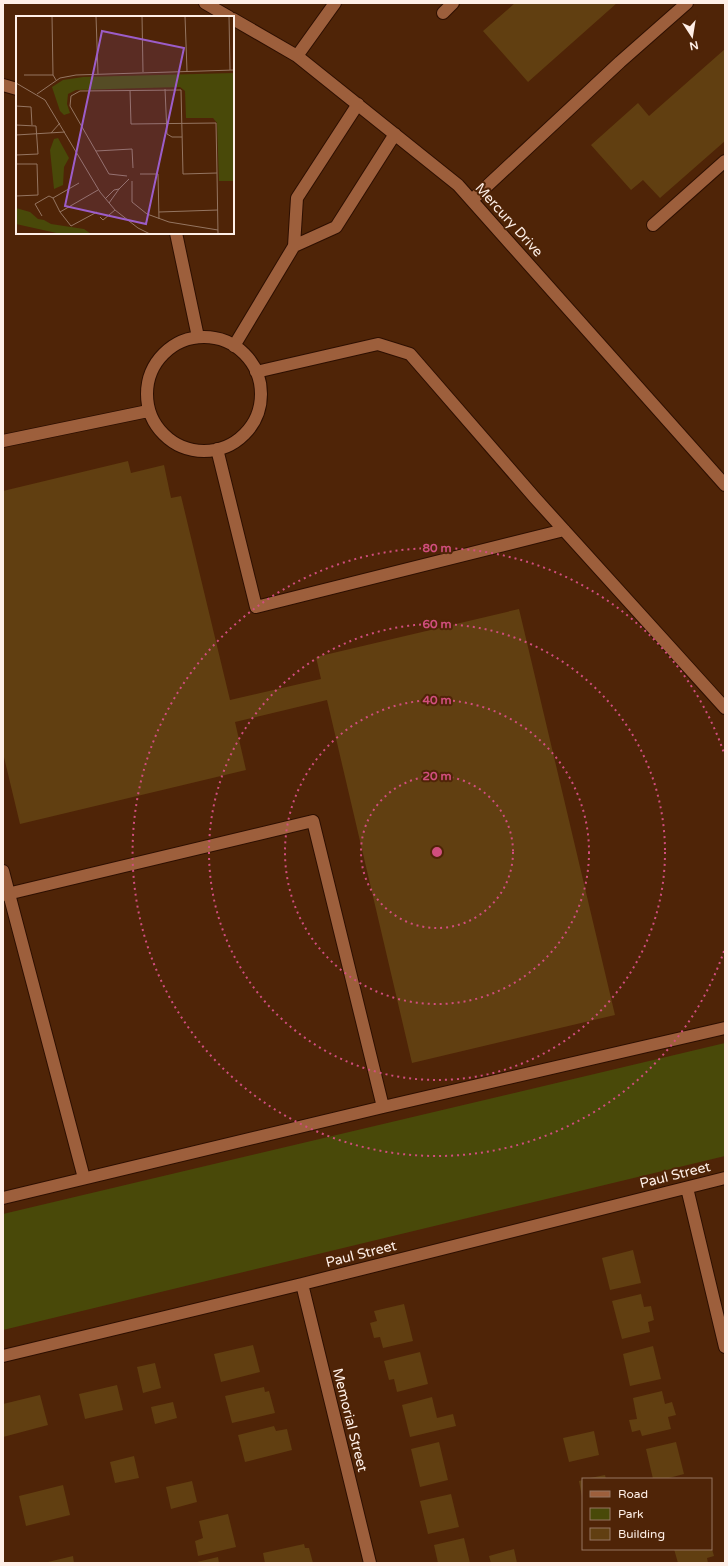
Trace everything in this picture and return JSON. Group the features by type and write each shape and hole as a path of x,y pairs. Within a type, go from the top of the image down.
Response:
{"street":[{"path":"205,3 228,16"},
{"path":"297,56 335,3"},
{"path":"443,12 453,3"},
{"path":"472,200 620,62 687,3"},
{"name":"Mercury Drive","path":"234,20 297,56 458,185 725,485"},
{"path":"3,85 16,88"},
{"path":"234,346 294,246 297,198 358,104"},
{"path":"294,246 336,227 395,134"},
{"path":"653,226 725,161"},
{"path":"176,234 198,337"},
{"path":"206,336 224,340 234,346 240,349 252,362 260,380 261,400 256,419 244,435 228,446 209,451 190,450 172,442 157,428 148,411 146,393 149,375 158,359 171,346 188,339 198,337 206,336"},
{"path":"256,372 378,344 410,354 564,530 725,708"},
{"path":"3,441 148,411"},
{"path":"216,449 256,607 564,530"},
{"path":"6,895 313,821 383,1107"},
{"path":"3,870 6,895 84,1178"},
{"path":"3,1198 383,1107 725,1028"},
{"name":"Paul Street","path":"3,1356 302,1284 725,1178"},
{"path":"687,1188 725,1347"},
{"name":"Memorial Street","path":"302,1284 370,1563"}],"green space":[{"path":"725,1043 725,1156 3,1330 3,1214"}],"building":[{"path":"515,3 617,3 528,82 483,31"},
{"path":"725,49 725,141 660,198 643,180 631,190 591,145 638,103 649,116"},
{"path":"128,461 131,473 164,465 171,498 181,496 230,700 321,679 316,657 519,609 615,1015 412,1063 327,700 235,722 246,770 20,824 3,753 3,491"},
{"path":"633,1250 641,1283 610,1290 602,1258"},
{"path":"641,1294 644,1307 651,1306 654,1320 648,1322 650,1332 622,1339 612,1301"},
{"path":"404,1304 413,1341 383,1348 380,1337 374,1338 370,1323 377,1321 374,1311"},
{"path":"253,1345 260,1372 221,1382 214,1354"},
{"path":"653,1346 661,1379 630,1386 623,1354"},
{"path":"420,1352 428,1384 397,1392 394,1379 389,1380 384,1361"},
{"path":"155,1363 161,1388 143,1393 137,1367"},
{"path":"117,1385 123,1410 85,1419 79,1394"},
{"path":"264,1387 265,1392 269,1391 275,1413 232,1423 225,1396"},
{"path":"662,1391 665,1404 672,1402 676,1415 668,1417 671,1429 642,1436 640,1430 632,1432 629,1420 637,1419 633,1398"},
{"path":"40,1395 48,1425 3,1437 3,1404"},
{"path":"432,1397 437,1418 453,1414 456,1426 410,1437 402,1405"},
{"path":"173,1402 177,1418 155,1424 151,1407"},
{"path":"274,1426 276,1431 287,1429 292,1450 245,1462 238,1435"},
{"path":"594,1431 599,1455 569,1462 563,1438"},
{"path":"439,1442 448,1480 420,1487 411,1449"},
{"path":"676,1442 684,1474 669,1478 653,1478 646,1449"},
{"path":"134,1456 139,1478 115,1483 110,1462"},
{"path":"605,1475 606,1478 590,1478"},
{"path":"582,1480 582,1497 579,1481"},
{"path":"192,1481 197,1502 171,1509 166,1487"},
{"path":"63,1485 70,1515 26,1526 19,1496"},
{"path":"451,1494 459,1527 428,1534 420,1501"},
{"path":"228,1514 236,1547 198,1556 195,1541 203,1538 199,1521"},
{"path":"464,1538 470,1563 438,1563 434,1545"},
{"path":"304,1544 305,1548 309,1548 313,1563 265,1563 263,1553"},
{"path":"514,1549 517,1563 491,1563 489,1556"},
{"path":"712,1549 714,1556 707,1558 708,1563 678,1563 674,1550"},
{"path":"73,1556 74,1563 48,1563 48,1562"},
{"path":"218,1557 219,1563 197,1563 197,1562"}]}
